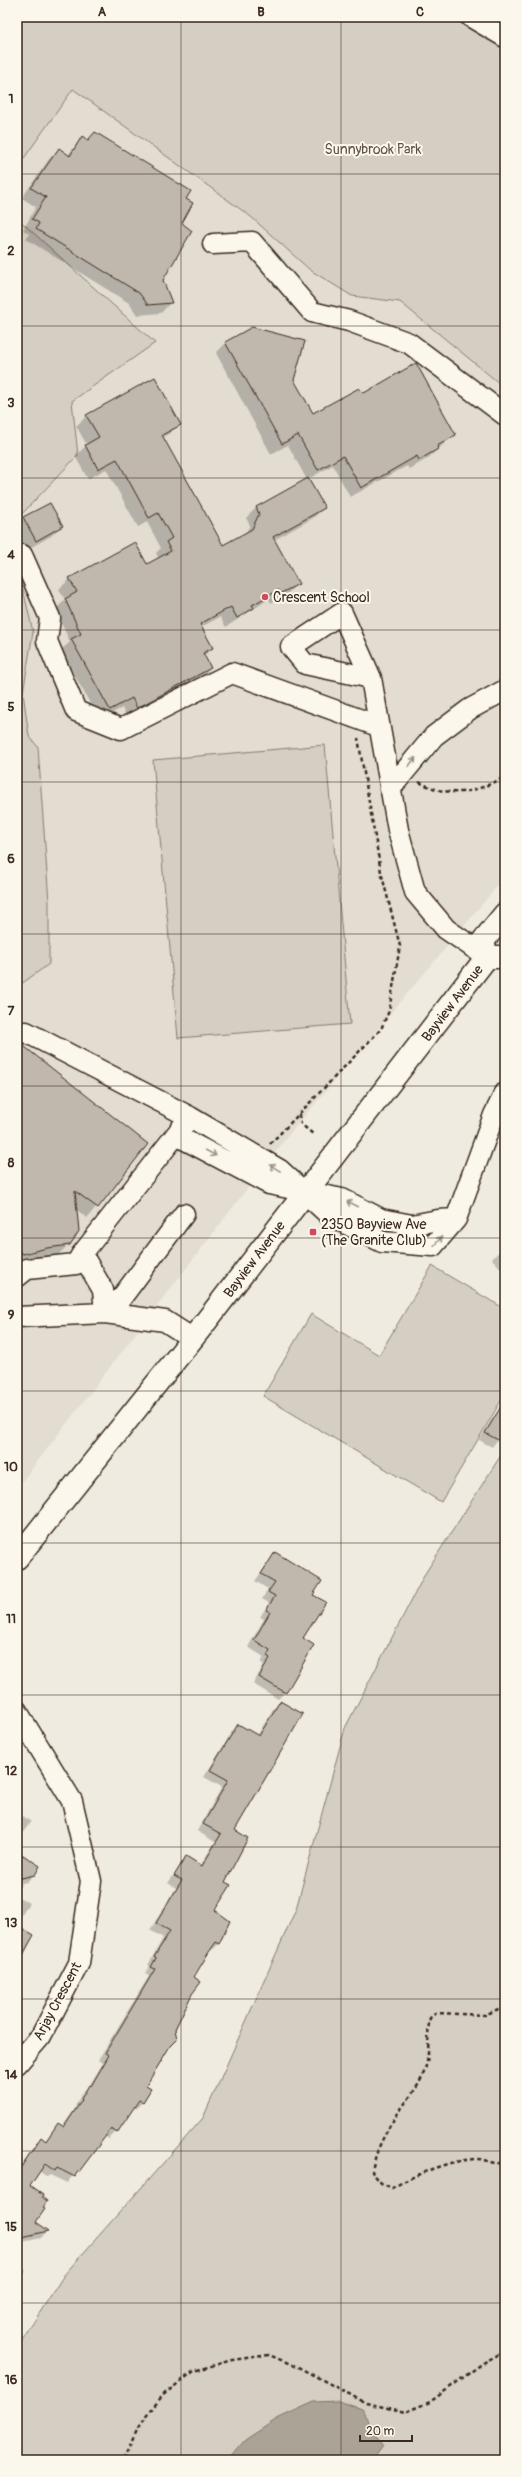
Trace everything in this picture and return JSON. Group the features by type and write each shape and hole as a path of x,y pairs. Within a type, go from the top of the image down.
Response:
{"main road":[{"name":"Bayview Avenue","path":"20,1548 193,1339 305,1193 496,957 483,941 505,914"}],"street":[{"path":"471,17 505,37"},
{"path":"213,244 252,242 312,312 349,321 409,343 505,415"},
{"path":"22,555 50,618 46,641 76,711 121,729 232,673 378,726"},
{"path":"371,678 378,726 397,782 398,830 415,892 446,929 496,957"},
{"path":"397,782 434,736 470,709 505,690"},
{"path":"17,1033 26,1032 190,1117 280,1170 329,1216 382,1242 433,1246 456,1219 494,1115 505,1093"},
{"path":"17,1277 27,1269 76,1264 82,1254 190,1117"},
{"path":"176,1135 268,1184 305,1193"},
{"path":"108,1313 184,1214"},
{"path":"82,1254 103,1290 108,1313"},
{"path":"17,1318 108,1313 165,1321 193,1339"},
{"name":"Arjay Crescent","path":"17,1711 72,1801 91,1881 79,1963 41,2036 17,2064"}],"path":[{"path":"258,1157 381,1029 389,1011 400,946 380,872 355,717"},
{"path":"397,782 454,793 479,790 505,777"},
{"path":"299,1114 301,1124 313,1134"},
{"path":"505,2006 485,2015 436,2013 430,2018 427,2030 429,2050 425,2070 417,2088 400,2110 374,2157 372,2172 381,2183 392,2188 419,2173 446,2165 476,2159 496,2165 505,2162"},
{"path":"123,2460 140,2424 163,2395 194,2371 232,2360 269,2355 298,2368 366,2403 405,2412 430,2402 483,2363 505,2351"}],"shaded area":[{"name":"Crescent School","path":"73,89 250,216 310,270 352,296 400,302 505,388 505,877 287,1137 17,1488 17,987 49,964 49,902 38,747 29,737 23,693 33,632 17,563 17,519 78,455 72,401 154,343 17,218 17,168"},
{"path":"339,2401 361,2409 383,2445 372,2460 228,2460 245,2440 277,2419 314,2402"}],"green space":[{"name":"Sunnybrook Park","path":"17,17 450,17 505,49 505,388 400,302 352,296 310,270 250,216 73,89 17,168"},
{"path":"17,218 155,343 72,401 78,455 17,519"},
{"path":"17,563 33,632 23,693 29,736 38,747 49,902 49,964 17,987"},
{"path":"325,745 350,1024 178,1038 153,760"},
{"path":"432,1266 505,1309 505,1394 441,1502 263,1396 311,1314 379,1355"},
{"path":"505,1449 505,2460 17,2460 17,2348 64,2275 203,2118 296,1909 345,1728 426,1572"}],"building":[{"path":"95,132 191,191 186,199 193,203 182,223 192,231 163,280 172,303 148,305 139,293 36,229 39,223 32,219 46,197 31,188 59,148 70,156 82,136 88,140"},
{"path":"252,327 305,341 294,380 313,413 359,388 364,393 416,363 456,435 437,446 438,449 419,460 417,456 361,488 343,456 318,470 298,435 282,444 225,342"},
{"path":"155,377 181,425 162,435 223,545 252,529 259,514 256,507 308,478 325,508 273,537 299,584 281,593 279,590 252,605 254,608 237,618 231,607 200,624 213,648 203,653 211,668 137,708 132,698 110,710 71,639 81,634 65,599 77,592 69,578 135,542 147,564 171,551 166,542 172,538 158,513 149,518 117,459 98,469 85,445 99,437 86,415"},
{"path":"50,503 63,526 36,541 23,517"},
{"path":"17,1044 21,1044 148,1144 98,1208 75,1191 79,1231 70,1245 47,1248 23,1254 17,1249"},
{"path":"505,1400 505,1432 500,1441 485,1433"},
{"path":"275,1552 322,1581 313,1595 326,1602 303,1638 314,1645 286,1693 259,1677 270,1658 267,1656 270,1650 254,1640 270,1612 266,1610 275,1596 268,1592 275,1582 261,1574"},
{"path":"280,1701 303,1714 235,1830 248,1838 225,1882 231,1885 215,1910 230,1921 219,1944 216,1942 194,1977 201,1982 192,1994 175,2029 177,2039 170,2046 146,2086 151,2089 143,2102 139,2100 117,2133 111,2129 75,2177 57,2168 55,2171 45,2164 30,2186 43,2195 42,2197 47,2201 43,2208 45,2209 36,2222 49,2231 17,2238 17,2173 41,2137 46,2141 58,2123 64,2127 109,2055 105,2053 155,1969 151,1967 156,1958 154,1957 170,1931 156,1923 182,1880 174,1876 186,1856 202,1866 221,1834 203,1824 228,1780 210,1770 238,1724 259,1736"},
{"path":"23,1855 40,1866 35,1875 17,1879 17,1864"},
{"path":"17,1925 34,1935 17,1965"}],"place":[{"name":"Crescent School","path":"265,597"},
{"name":"2350 Bayview Ave (The Granite Club)","path":"313,1232"}]}
